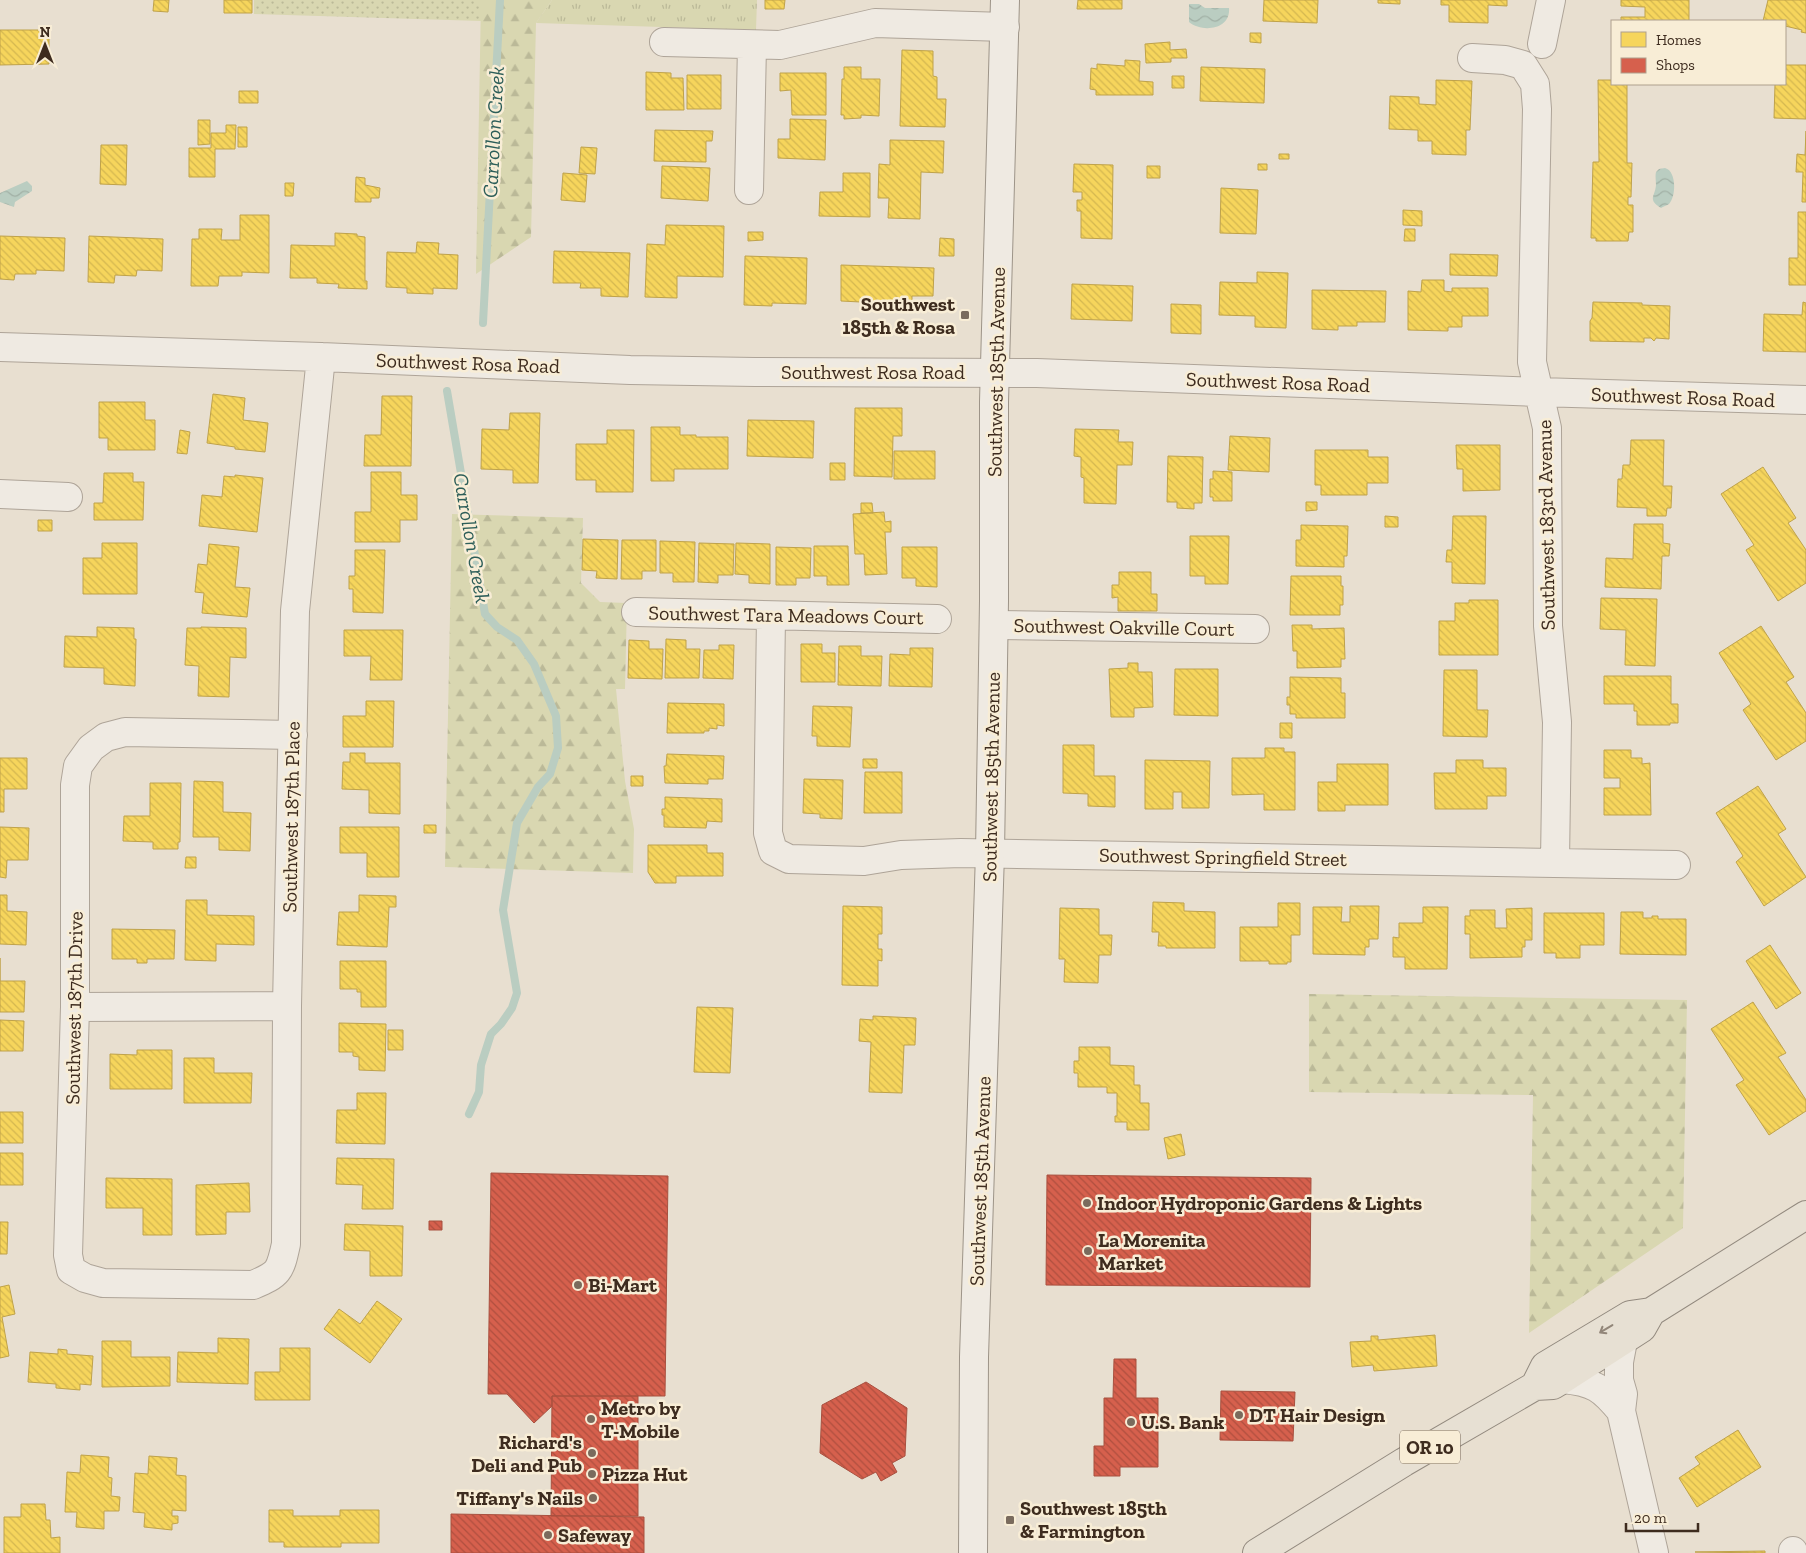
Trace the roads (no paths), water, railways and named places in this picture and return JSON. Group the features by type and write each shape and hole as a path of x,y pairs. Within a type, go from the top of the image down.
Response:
{"main road":[{"name":"OR 10","path":"1534,1386 1545,1366 1630,1315 1651,1312 1806,1215"},
{"name":"OR 10","path":"1256,1553 1404,1462 1534,1386 1553,1385 1563,1379 1642,1328 1651,1312"}],"street":[{"name":"Southwest 185th Avenue","path":"973,1553 974,1357 990,853 994,625 995,373 1006,0"},
{"path":"1542,44 1551,0"},
{"path":"664,42 780,45 875,23 1004,27"},
{"path":"749,190 752,45"},
{"name":"Southwest 183rd Avenue","path":"1472,58 1505,60 1523,65 1534,84 1537,109 1532,362 1547,428 1548,626 1557,722 1555,862"},
{"name":"Southwest Rosa Road","path":"0,347 321,357 630,370 995,373 1806,400"},
{"name":"Southwest 187th Place","path":"274,1276 283,1262 286,1244 287,1006 295,611 321,357"},
{"path":"0,494 68,497"},
{"name":"Southwest Tara Meadows Court","path":"636,612 937,619"},
{"name":"Southwest Springfield Street","path":"771,616 768,833 773,851 789,859 864,862 901,855 990,853 1676,865"},
{"name":"Southwest Oakville Court","path":"994,625 1255,629"},
{"name":"Southwest 187th Drive","path":"274,1276 253,1285 103,1283 85,1278 71,1270 68,1255 75,1007 74,785 78,766 91,748 106,737 125,732 293,735"},
{"path":"75,1007 287,1006"},
{"path":"1623,1341 1619,1362 1619,1380 1623,1394 1622,1411 1654,1553"},
{"path":"1563,1379 1579,1380 1593,1385 1604,1391 1622,1411"}],"water":[{"path":"1189,4 1199,4 1205,8 1229,8 1228,15 1221,25 1201,28 1189,22"},
{"path":"1665,168 1672,174 1674,190 1669,204 1661,208 1654,202 1653,198 1656,172 1659,169"},
{"path":"27,181 32,186 32,191 15,202 14,207 0,202 0,193"}],"waterway":[{"name":"Carrollon Creek","path":"483,323 500,0"},
{"name":"Carrollon Creek","path":"447,391 485,614 497,627 517,640 534,664 556,716 558,748 550,774 538,787 517,823 503,910 517,993 512,1008 491,1034 481,1065 479,1092 469,1114"}],"place":[{"name":"Southwest 185th & Rosa","path":"965,315"},
{"name":"Indoor Hydroponic Gardens & Lights","path":"1087,1203"},
{"name":"La Morenita Market","path":"1088,1251"},
{"name":"Bi-Mart","path":"578,1285"},
{"name":"DT Hair Design","path":"1239,1415"},
{"name":"Metro by T-Mobile","path":"591,1419"},
{"name":"U.S. Bank","path":"1131,1422"},
{"name":"Richard's Deli and Pub","path":"592,1453"},
{"name":"Pizza Hut","path":"592,1474"},
{"name":"Tiffany's Nails","path":"593,1498"},
{"name":"Southwest 185th & Farmington","path":"1010,1520"},
{"name":"Safeway","path":"548,1535"}]}
